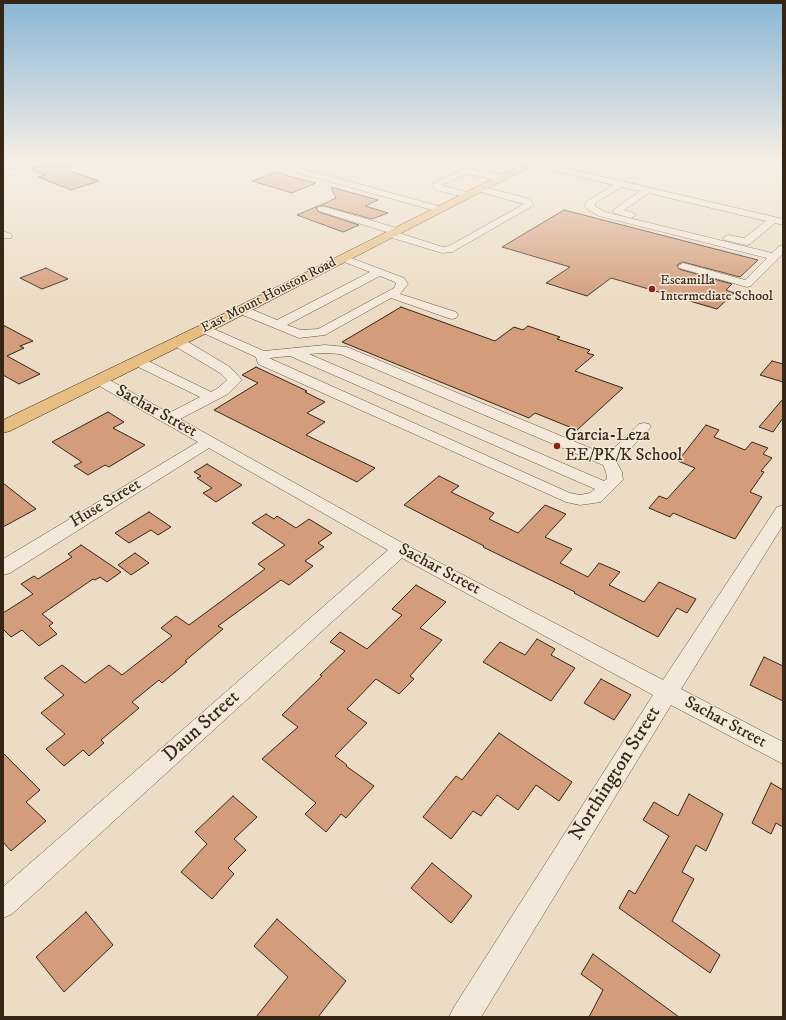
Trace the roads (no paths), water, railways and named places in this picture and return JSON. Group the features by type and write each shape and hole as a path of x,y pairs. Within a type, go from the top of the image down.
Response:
{"main road":[{"name":"East Mount Houston Road","path":"3,427 205,329 438,210"}],"street":[{"path":"324,210 442,250 452,249 522,210"},
{"path":"594,210 602,214 774,257"},
{"path":"619,210 617,211 746,242 773,220"},
{"path":"729,210 783,222"},
{"path":"683,266 747,284 783,248"},
{"path":"242,310 299,334 321,332 398,290 402,284 400,280 343,258"},
{"path":"277,325 379,272"},
{"path":"291,331 392,277"},
{"path":"390,294 452,315"},
{"path":"205,329 262,355 325,349 342,350 609,462 614,472 615,480 595,498 580,500 566,497 263,361 262,355"},
{"path":"169,419 222,391 235,380 225,370 178,342"},
{"path":"293,353 606,488"},
{"path":"137,361 210,397"},
{"name":"Sachar Street","path":"98,380 210,441 400,549 783,754"},
{"path":"609,462 644,427"},
{"name":"Huse Street","path":"3,568 210,441"},
{"name":"Northington Street","path":"464,1017 667,692 783,512"},
{"name":"Daun Street","path":"3,905 400,549"}],"place":[{"name":"Escamilla Intermediate School","path":"652,289"},
{"name":"Garcia-Leza EE/PK/K School","path":"557,446"}]}
